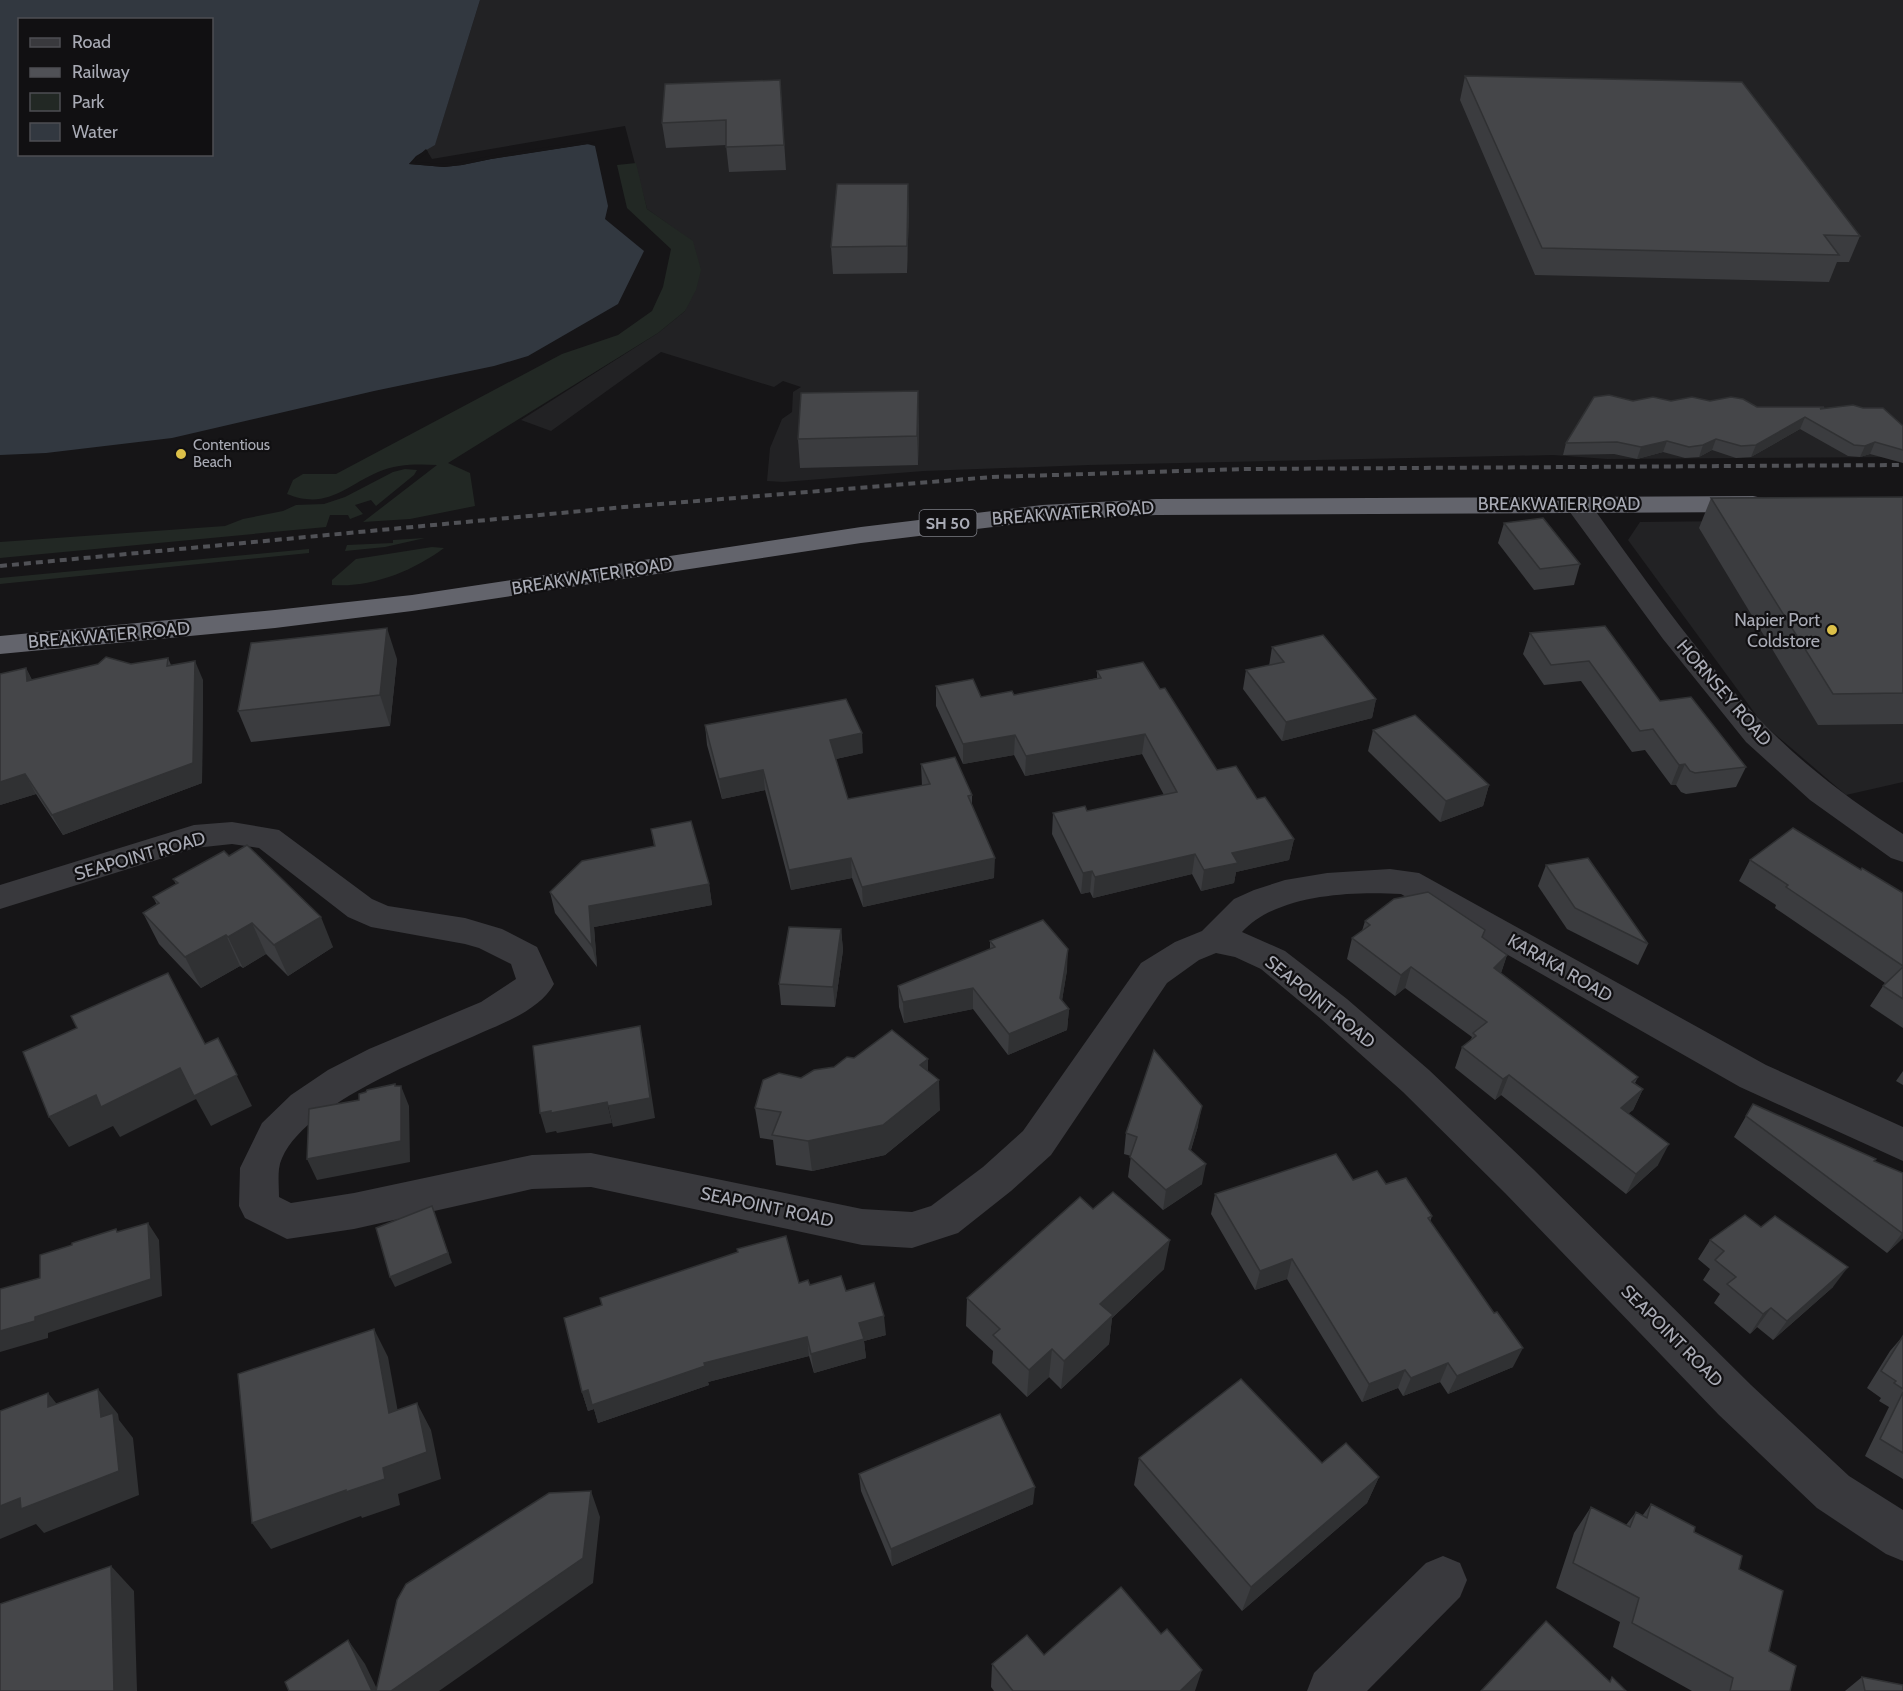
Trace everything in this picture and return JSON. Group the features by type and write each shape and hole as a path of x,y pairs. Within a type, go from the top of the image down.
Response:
{"highway":[{"name":"BREAKWATER ROAD","path":"0,645 275,620 400,605 861,535 1042,513 1156,507 1775,504"}],"street":[{"name":"HORNSEY ROAD","path":"1577,504 1650,606 1743,720 1775,753 1816,789 1849,815 1903,850"},
{"name":"SEAPOINT ROAD","path":"0,897 194,837 232,833 267,838 360,908 383,918 490,938 525,956 536,984 495,1011 402,1050 330,1086 291,1118 268,1147 257,1174 259,1206 286,1221 354,1211 532,1172 591,1170 862,1227 912,1230 944,1220 997,1179 1037,1143 1154,973 1187,951 1214,940 1242,945 1273,960 1334,1009 1416,1081 1519,1181 1735,1400 1833,1492 1903,1537"},
{"name":"KARAKA ROAD","path":"1214,940 1249,906 1269,897 1335,884 1389,880 1407,882 1753,1076 1903,1145"},
{"path":"1332,1691 1443,1580"}],"shaded area":[{"path":"480,0 1903,0 1903,457 1607,459 1553,455 1089,465 924,471 783,482 767,481 770,448 782,419 792,412 793,392 801,387 783,381 774,387 661,352 551,431 521,420 658,333 685,311 693,242 647,209 625,126 432,159 426,149 435,144"},
{"path":"1903,519 1903,782 1846,795 1762,723 1628,540 1640,522"}],"green space":[{"path":"636,163 647,209 693,241 701,270 696,290 685,311 658,333 448,463 470,473 475,506 410,519 363,522 437,465 407,465 385,469 335,495 324,498 301,498 287,494 293,480 303,474 336,474 562,354 618,335 652,311 663,287 671,249 627,208 617,165"},
{"path":"405,469 417,470 376,506 371,500 355,505 363,514 350,519 348,515 330,515 326,527 0,558 0,542 225,526 243,519 283,511 296,505 324,504 345,497 393,472"},
{"path":"425,538 385,547 345,551 347,545 393,543 393,540"},
{"path":"432,547 444,548 405,571 362,584 332,585 332,580 356,559"},
{"path":"309,549 309,553 0,584 0,578"}],"water":[{"path":"0,0 480,0 435,145 416,156 409,164 444,167 587,144 595,146 608,206 605,219 644,251 618,304 528,356 494,366 172,438 46,453 0,455"}],"pier":[{"path":"587,141 595,143 462,165 444,167 409,164 426,149 428,152 415,162 444,164 462,162"}],"building":[{"path":"1465,76 1742,82 1860,236 1824,235 1839,255 1542,248"},
{"path":"780,80 784,145 726,147 726,120 662,123 665,84"},
{"path":"837,184 908,184 907,246 831,247"},
{"path":"918,391 917,436 798,439 801,393"},
{"path":"1609,395 1633,401 1653,397 1671,401 1692,397 1710,401 1731,397 1743,399 1757,407 1824,407 1820,409 1853,405 1863,408 1883,408 1903,426 1903,450 1875,442 1865,446 1854,445 1805,417 1756,445 1741,446 1716,439 1703,445 1689,447 1667,441 1641,447 1617,442 1566,443 1594,397"},
{"name":"Napier Port Coldstore","path":"1903,497 1903,693 1833,694 1711,498"},
{"path":"1543,518 1580,564 1540,569 1504,523"},
{"path":"1605,626 1660,701 1691,697 1746,767 1695,773 1690,771 1685,764 1679,765 1653,729 1640,731 1589,661 1551,665 1530,633"},
{"path":"387,628 380,695 238,711 251,643"},
{"path":"1323,635 1376,699 1286,722 1246,670 1284,662 1272,647"},
{"path":"106,657 131,664 168,658 167,666 195,661 193,763 52,815 25,774 0,782 0,674 26,668 27,681 98,664"},
{"path":"1143,662 1160,689 1165,688 1217,770 1236,766 1257,799 1265,797 1294,839 1232,853 1238,863 1204,870 1195,854 1095,877 1092,871 1083,873 1053,813 1085,806 1087,811 1177,792 1145,734 1026,756 1015,735 963,744 936,686 973,679 981,697 1012,691 1014,695 1101,678 1097,671"},
{"path":"846,699 862,733 830,740 848,799 930,784 921,764 955,757 972,795 968,796 995,858 862,887 851,858 789,870 763,770 719,779 705,725"},
{"path":"1415,715 1489,785 1446,801 1373,730"},
{"path":"691,821 709,884 589,906 592,946 550,892 582,861 655,846 651,829"},
{"path":"1793,828 1903,893 1903,966 1750,860"},
{"path":"247,845 321,917 274,945 252,923 185,957 143,913 159,903 153,897 178,883 173,879 224,851 229,856"},
{"path":"1588,858 1648,944 1575,908 1546,865"},
{"path":"1428,892 1485,930 1482,937 1507,955 1494,968 1638,1077 1632,1082 1643,1089 1621,1108 1669,1144 1636,1174 1509,1075 1503,1079 1462,1047 1476,1036 1473,1033 1487,1022 1411,967 1401,975 1352,938 1370,925 1365,921 1394,899"},
{"path":"1043,920 1068,949 1060,998 1069,1009 1009,1034 973,988 903,1002 898,986 995,947 990,941"},
{"path":"789,927 841,929 833,987 779,984"},
{"path":"1903,967 1903,999 1883,986"},
{"path":"168,973 205,1044 218,1038 237,1075 194,1096 180,1068 101,1107 96,1095 49,1117 23,1052 77,1028 71,1016"},
{"path":"640,1026 650,1098 608,1106 607,1102 540,1113 533,1046"},
{"path":"892,1030 928,1059 920,1065 939,1080 883,1125 808,1141 772,1135 781,1112 755,1108 763,1080 779,1073 801,1078 814,1070 834,1067 847,1057 854,1058"},
{"path":"1154,1050 1202,1106 1189,1149 1206,1164 1166,1190 1130,1157 1137,1137 1126,1133"},
{"path":"395,1084 395,1086 401,1086 401,1141 307,1159 309,1109 359,1100 359,1094 367,1090"},
{"path":"1753,1104 1903,1173 1903,1232 1746,1116"},
{"path":"1336,1154 1353,1180 1377,1171 1386,1184 1406,1178 1432,1216 1428,1218 1494,1313 1497,1312 1523,1348 1457,1376 1448,1363 1411,1378 1405,1370 1369,1384 1292,1259 1260,1271 1215,1194"},
{"path":"1113,1192 1170,1240 1100,1304 1113,1315 1064,1361 1052,1349 1029,1370 993,1335 1000,1329 967,1298 1080,1197 1093,1209"},
{"path":"432,1206 448,1253 390,1277 376,1228"},
{"path":"1745,1215 1761,1227 1775,1216 1848,1267 1787,1321 1771,1308 1763,1314 1727,1284 1736,1277 1715,1260 1724,1251 1710,1240"},
{"path":"148,1223 151,1279 35,1317 35,1321 0,1331 0,1289 40,1278 40,1255 116,1229 117,1232"},
{"path":"786,1236 799,1283 808,1280 810,1285 841,1276 846,1291 874,1283 884,1316 859,1323 864,1339 811,1354 807,1337 704,1363 705,1366 592,1405 588,1390 582,1392 564,1318 602,1305 600,1298 738,1252 737,1249"},
{"path":"374,1329 389,1413 417,1403 427,1452 383,1468 385,1479 346,1492 346,1490 252,1523 238,1374"},
{"path":"1903,1336 1903,1389 1881,1371"},
{"path":"1241,1379 1322,1463 1346,1443 1379,1477 1251,1587 1139,1458"},
{"path":"98,1389 101,1417 113,1413 119,1471 21,1509 20,1498 0,1506 0,1411 48,1393 48,1407"},
{"path":"1903,1392 1903,1453 1880,1439"},
{"path":"1000,1414 1035,1487 891,1549 859,1474"},
{"path":"591,1491 583,1558 391,1691 376,1691 397,1600 406,1584 549,1493"},
{"path":"1651,1504 1695,1527 1694,1532 1742,1556 1739,1569 1783,1591 1769,1651 1796,1666 1790,1691 1730,1691 1733,1678 1632,1623 1639,1598 1573,1563 1591,1507 1630,1527 1636,1512 1647,1518"},
{"path":"111,1566 114,1691 0,1691 0,1604"},
{"path":"1121,1587 1161,1634 1167,1629 1202,1670 1180,1691 1013,1691 992,1664 1027,1635 1044,1655"},
{"path":"1546,1621 1610,1682 1612,1677 1626,1691 1481,1691"},
{"path":"348,1640 372,1691 289,1691 285,1682"},
{"path":"1862,1677 1903,1685 1903,1691 1865,1691"}],"railway":[{"path":"0,566 624,507 992,477 1245,469 1903,465"}],"place":[{"name":"Contentious Beach","path":"181,454"},
{"name":"Napier Port Coldstore","path":"1832,630"}]}
